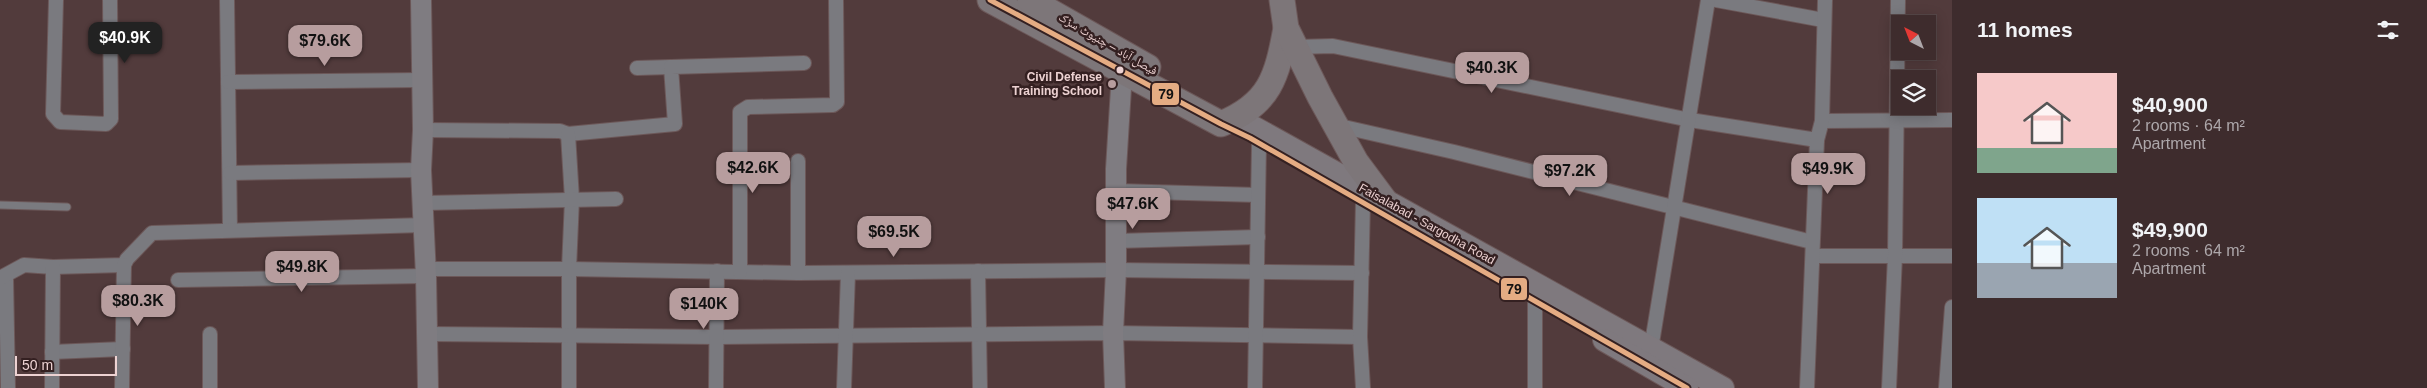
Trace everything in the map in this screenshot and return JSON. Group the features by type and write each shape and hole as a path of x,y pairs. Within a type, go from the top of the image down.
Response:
{"highway":[{"name":"فیصل آباد – چنیوٹ سڑک","path":"1030,0 1229,121"},
{"path":"1282,0 1291,38 1356,162 1374,201"},
{"path":"998,2 1122,72 1229,121 1255,106 1264,94 1291,38"}],"main road":[{"name":"Faisalabad - Sargodha Road","path":"1229,121 1259,143 1374,201 1535,300 1687,388"},
{"name":"Faisalabad - Sargodha Road","path":"1229,121 1723,388"}],"street":[{"path":"56,0 53,114 60,122 106,124 111,119 110,0"},
{"path":"227,0 230,230"},
{"path":"422,0 423,130 421,170 428,334 428,388"},
{"path":"740,272 740,112 748,106 833,105 837,102 836,0"},
{"path":"1651,349 1690,120 1708,0"},
{"path":"1716,0 1823,20"},
{"path":"1807,388 1814,256 1812,242 1816,140 1822,122 1823,20 1825,0"},
{"path":"1889,388 1895,256 1898,0"},
{"path":"1291,38 1690,120 1816,140"},
{"path":"637,68 804,63"},
{"path":"423,130 560,132 568,134 675,124 672,67"},
{"path":"1115,388 1113,333 1116,270 1116,191 1122,72"},
{"path":"228,82 422,80"},
{"path":"1822,122 1952,120"},
{"path":"1335,125 1463,154 1812,242"},
{"path":"568,134 572,199 569,268 569,388"},
{"path":"1256,388 1259,143"},
{"path":"798,161 798,273"},
{"path":"230,173 421,170"},
{"path":"1116,191 1258,195"},
{"path":"423,203 616,199"},
{"path":"1363,388 1360,337 1362,273 1374,201"},
{"path":"122,388 124,265 127,259 152,233 424,225"},
{"path":"1116,241 1258,237"},
{"path":"1814,256 1952,256"},
{"path":"8,388 3,277 24,265 53,267 124,265"},
{"path":"52,388 53,267"},
{"path":"178,280 569,268 798,273 1116,270 1362,273"},
{"path":"716,388 718,337 717,271"},
{"path":"978,271 980,388"},
{"path":"844,388 848,273"},
{"path":"1535,300 1535,388"},
{"path":"1946,388 1952,307"},
{"path":"428,334 718,337 1113,333 1360,337"},
{"path":"210,334 210,388"},
{"path":"52,352 123,349"}],"lane":[{"path":"0,205 67,207"}],"transit line":[{"name":"79","path":"990,0 1250,138 1687,388"}],"place":[{"name":"Civil Defense Training School","path":"1112,84"}]}
